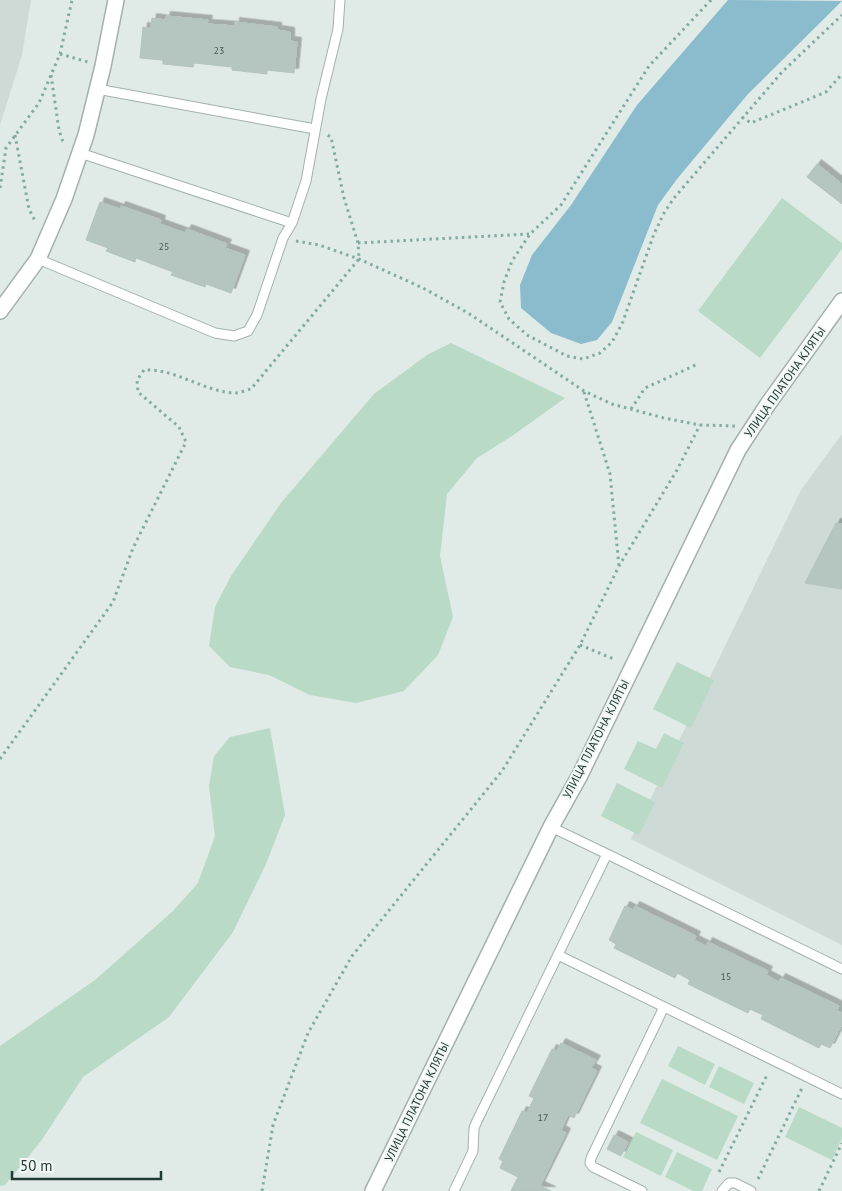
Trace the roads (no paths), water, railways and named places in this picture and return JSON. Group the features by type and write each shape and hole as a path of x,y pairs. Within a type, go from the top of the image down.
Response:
{"street":[{"path":"0,311 38,259 64,199 86,135 103,66 116,0"},
{"name":"УЛИЦА ПЛАТОНА КЛЯТЫ","path":"373,1191 551,827 580,775 738,450 842,301"}],"lane":[{"path":"38,259 215,333 234,336 248,331 257,315 283,238 292,223 306,181 320,99 338,29 340,0"},
{"path":"97,89 315,129"},
{"path":"80,154 292,223"},
{"path":"551,827 842,969"},
{"path":"454,1191 473,1151 474,1128 477,1121 607,854"},
{"path":"558,955 842,1094"},
{"path":"642,1191 593,1167 590,1163 590,1158 664,1007"},
{"path":"722,1191 729,1183 735,1183 751,1191"}],"water":[{"path":"728,0 842,1 748,94 677,179 658,205 612,322 597,340 581,344 551,333 521,308 520,285 532,255 571,205 637,105"}]}
